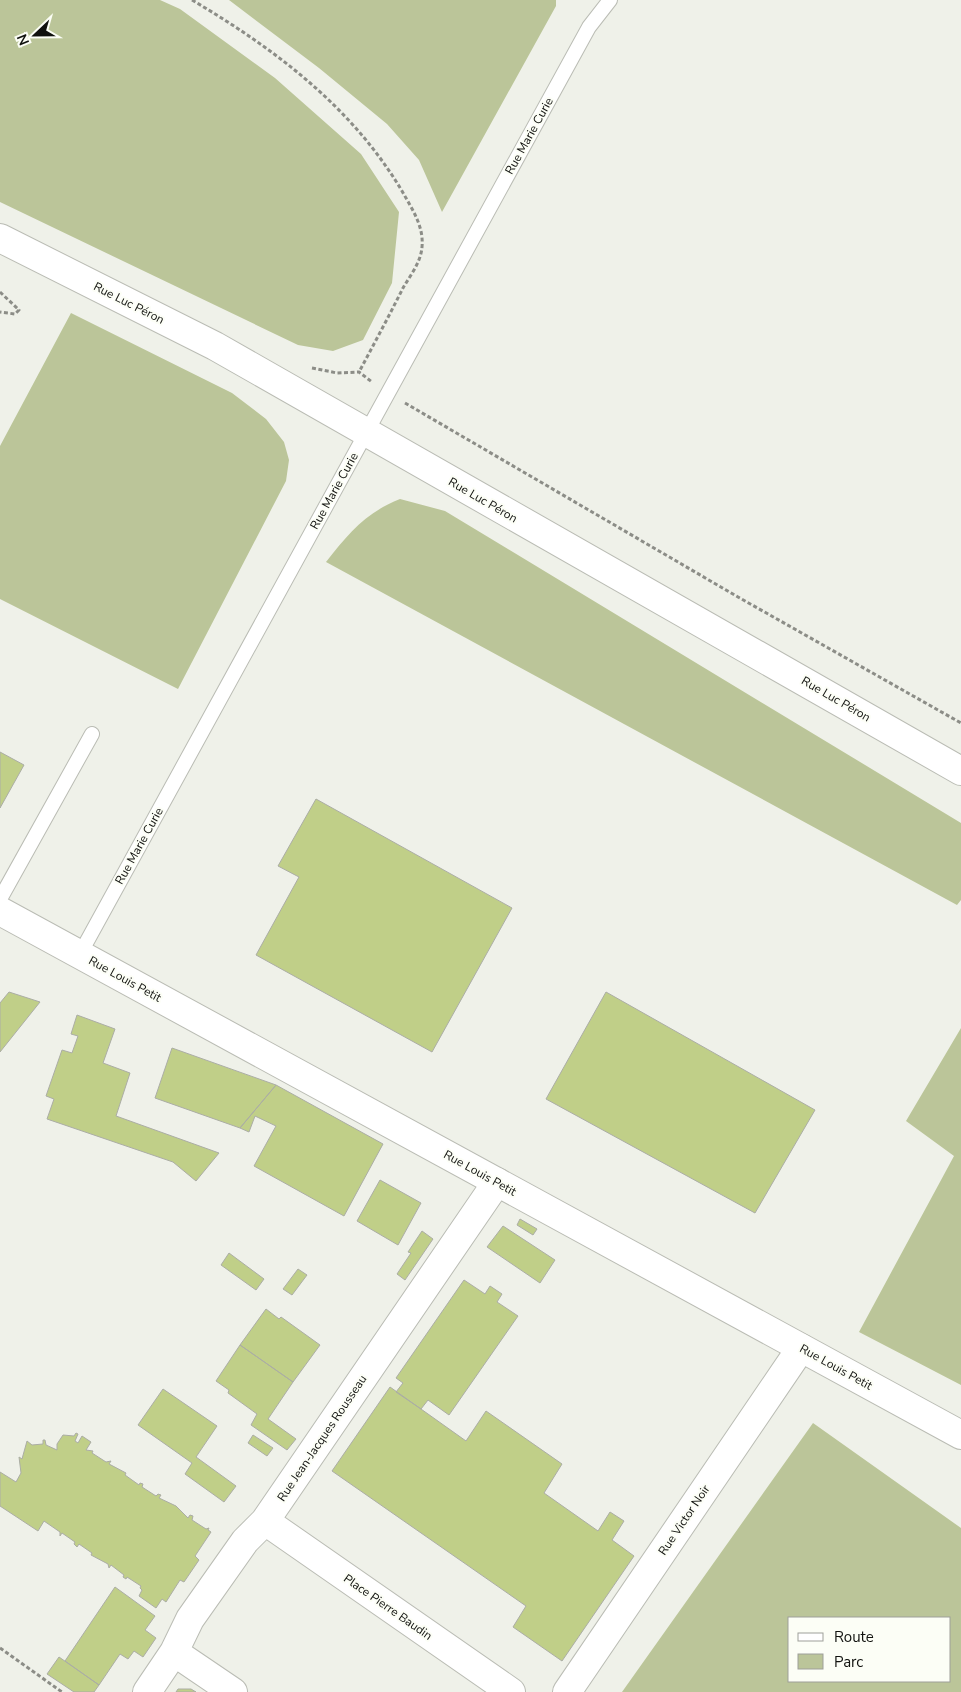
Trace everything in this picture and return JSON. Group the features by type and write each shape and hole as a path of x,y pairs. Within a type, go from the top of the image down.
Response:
{"street":[{"name":"Rue Luc Péron","path":"0,238 181,328 299,393 961,771"},
{"name":"Rue Louis Petit","path":"0,910 961,1435"},
{"name":"Rue Jean-Jacques Rousseau","path":"147,1692 174,1652 190,1619 245,1541 265,1521 497,1182"},
{"name":"Rue Victor Noir","path":"567,1692 802,1348"},
{"name":"Place Pierre Baudin","path":"265,1521 511,1692"},
{"path":"174,1652 233,1692"}],"lane":[{"name":"Rue Marie Curie","path":"589,27 598,0"},
{"name":"Rue Marie Curie","path":"80,954 589,27 610,0"},
{"path":"0,900 92,734"}],"path":[{"path":"192,0 257,40 304,76 334,104 377,151 414,213 422,237 419,259 359,372"},
{"path":"0,292 19,311 14,314 0,312"},
{"path":"299,393 312,368 337,373 359,372 389,393 738,597 961,723"},
{"path":"0,1648 62,1692"}],"green space":[{"path":"0,0 160,0 180,9 275,78 361,154 399,212 392,283 363,340 333,351 298,345 0,202"},
{"path":"229,0 556,0 556,6 442,212 419,160 387,124 319,68"},
{"path":"71,313 232,393 266,419 284,442 289,460 286,481 178,689 0,599 0,446"},
{"path":"400,499 445,511 961,823 961,900 957,905 326,562 342,542 367,517"},
{"path":"961,1028 961,1385 859,1332 954,1156 906,1121"},
{"path":"813,1423 961,1528 961,1692 622,1692"}],"building":[{"path":"0,752 24,765 0,808"},
{"path":"316,799 512,908 432,1052 256,955 299,877 278,866"},
{"path":"9,992 40,1002 0,1052 0,1003"},
{"path":"606,992 815,1110 755,1213 546,1099"},
{"path":"77,1015 115,1029 103,1063 130,1073 116,1116 219,1153 196,1181 173,1162 47,1119 54,1099 46,1096 62,1050 72,1053 78,1036 71,1034"},
{"path":"172,1048 276,1085 240,1128 155,1098"},
{"path":"276,1085 383,1144 344,1216 254,1166 276,1126 255,1116 249,1132 240,1128"},
{"path":"380,1180 421,1203 398,1245 357,1221"},
{"path":"520,1219 537,1229 533,1235 517,1225"},
{"path":"503,1226 555,1260 540,1283 487,1247"},
{"path":"422,1231 433,1239 405,1280 397,1274 411,1253 408,1252"},
{"path":"229,1253 264,1279 256,1290 221,1265"},
{"path":"298,1269 307,1275 292,1295 283,1289"},
{"path":"464,1280 485,1294 490,1286 502,1294 497,1302 518,1316 449,1415 428,1400 421,1409 396,1392 403,1383 396,1378"},
{"path":"266,1309 279,1319 281,1317 320,1345 293,1382 240,1345"},
{"path":"240,1345 293,1382 268,1419 296,1439 287,1450 251,1425 257,1414 228,1393 229,1390 216,1381"},
{"path":"390,1387 466,1441 486,1411 562,1464 544,1493 598,1531 610,1512 624,1521 612,1540 634,1556 562,1661 513,1627 526,1606 332,1471"},
{"path":"163,1389 217,1426 196,1457 236,1486 224,1502 185,1474 192,1463 138,1425"},
{"path":"76,1433 78,1434 75,1441 78,1443 82,1436 91,1442 86,1450 93,1451 92,1453 106,1462 111,1461 109,1464 126,1473 125,1475 139,1485 140,1483 143,1484 142,1487 156,1496 158,1494 161,1495 159,1498 176,1506 188,1518 190,1515 193,1516 192,1520 206,1529 209,1528 208,1530 211,1532 195,1556 199,1560 184,1582 180,1580 166,1602 162,1599 156,1608 139,1596 142,1590 141,1586 127,1577 126,1579 123,1577 124,1575 111,1565 109,1568 108,1564 91,1555 92,1553 79,1544 77,1547 74,1544 75,1542 62,1533 60,1536 60,1532 44,1521 38,1531 0,1506 0,1472 16,1482 21,1473 19,1457 22,1459 27,1441 32,1445 43,1444 43,1440 45,1440 46,1445 57,1450 57,1444 63,1435 74,1436"},
{"path":"253,1435 273,1448 267,1456 248,1443"},
{"path":"115,1587 155,1616 145,1630 156,1638 143,1657 134,1651 128,1659 120,1654 99,1685 65,1661"},
{"path":"59,1657 99,1685 94,1692 74,1692 47,1674"},
{"path":"178,1689 191,1689 196,1692 176,1692"}]}
